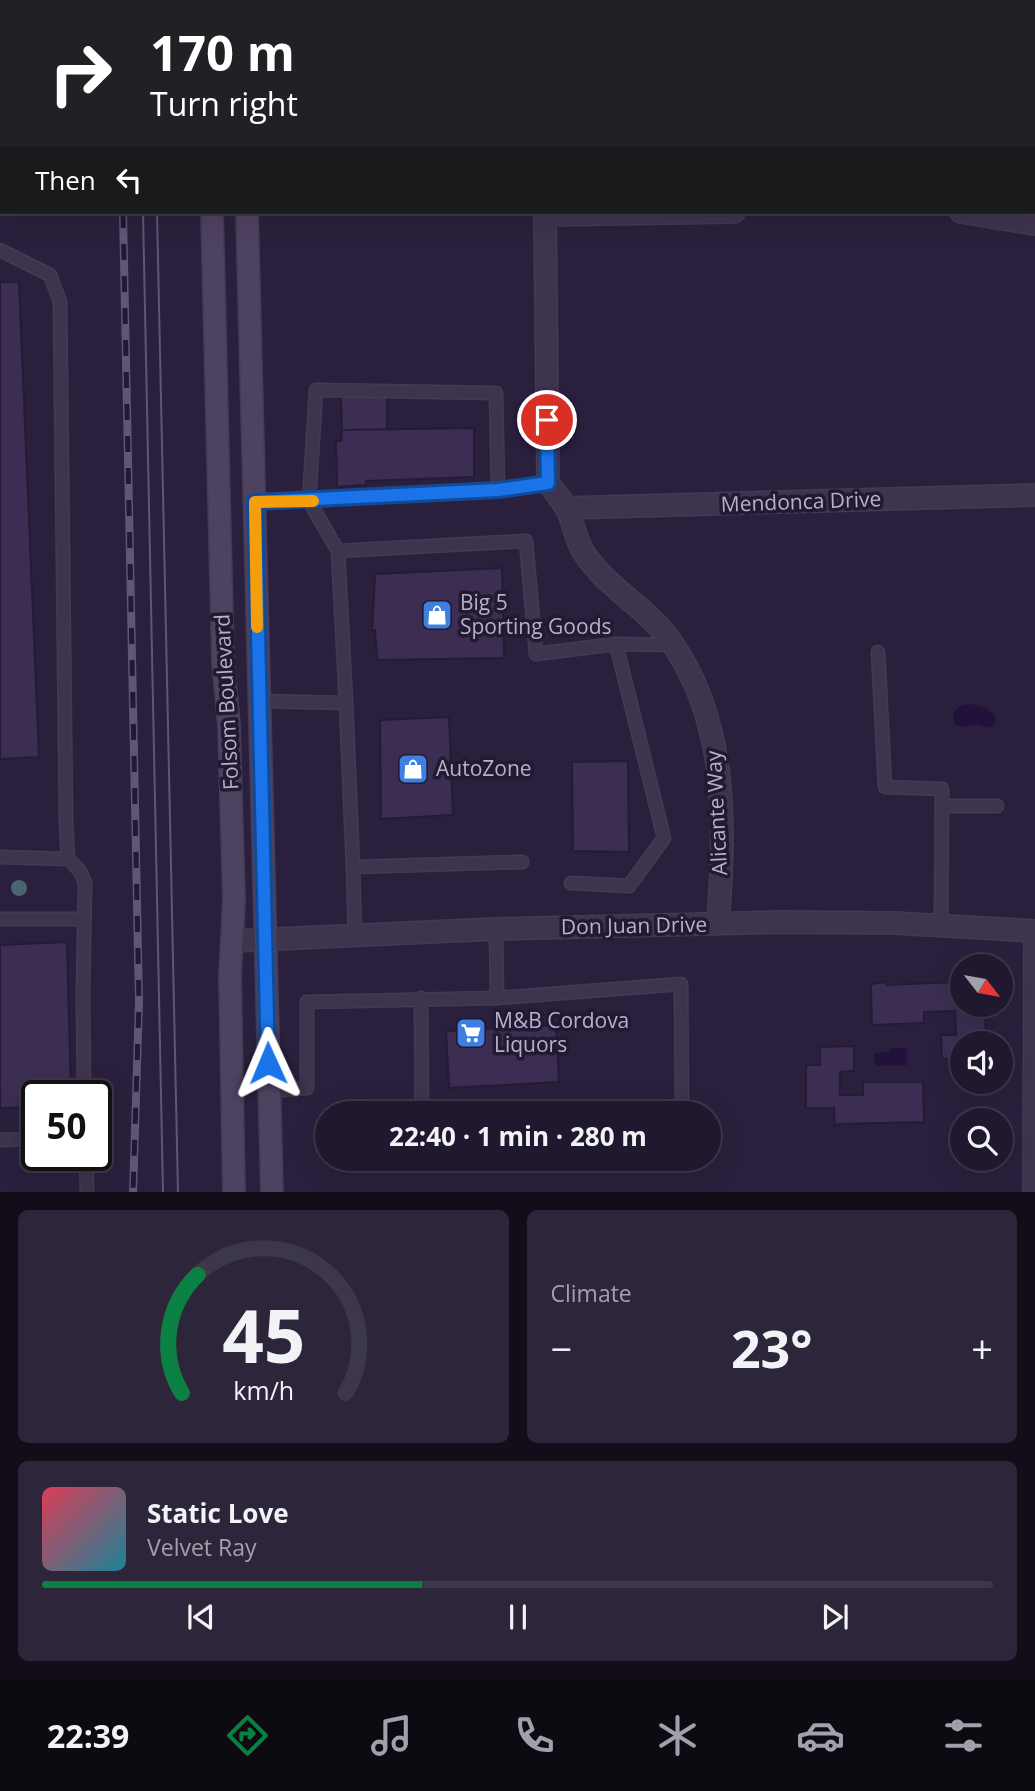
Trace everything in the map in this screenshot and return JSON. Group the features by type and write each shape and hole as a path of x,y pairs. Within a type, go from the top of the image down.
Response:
{"main road":[{"name":"Folsom Boulevard","path":"212,214 223,661 229,726 234,901 230,976 236,1191"},
{"name":"Folsom Boulevard","path":"247,214 272,1192"}],"street":[{"path":"545,214 548,483"},
{"path":"972,214 1035,225"},
{"name":"Alicante Way","path":"548,483 566,508 576,538 598,571 646,614 673,645 696,686 710,721 718,759 722,862 718,923"},
{"name":"Mendonca Drive","path":"566,508 1035,495"},
{"name":"Don Juan Drive","path":"232,941 496,929 718,923 881,922 1035,931"},
{"path":"1034,1192 1035,931"}],"lane":[{"path":"0,250 50,275 60,302 68,859 80,872 85,883 84,1080"},
{"path":"0,260 14,257"},
{"path":"355,936 338,551 309,501 316,390 496,393 498,490"},
{"path":"255,502 498,490 548,483"},
{"path":"338,551 526,541 536,654 616,644 673,645"},
{"path":"571,883 629,886 664,838 616,644"},
{"path":"878,652 885,787 942,789 941,926"},
{"path":"259,701 346,703"},
{"path":"942,806 997,806"},
{"path":"0,857 68,859"},
{"path":"352,867 522,862"},
{"path":"0,919 84,919"},
{"path":"496,929 497,998"},
{"path":"269,1091 307,1088 306,1002 497,998 681,984 682,1101"},
{"path":"421,998 422,1101"},
{"path":"0,1140 21,1139"},
{"path":"86,1171 87,1192"}],"shaded area":[{"path":"962,705 987,708 996,716 996,723 990,728 977,724 963,727 954,724 953,712"},
{"path":"892,1048 907,1048 907,1065 875,1066 874,1053 889,1052"}],"building":[{"path":"0,282 19,282 39,757 0,759"},
{"path":"387,396 387,430 342,430 341,397"},
{"path":"474,428 474,477 366,481 365,485 337,487 336,441 341,441 342,430"},
{"name":"Big 5 Sporting Goods","path":"502,568 504,658 377,660 375,630 372,630 375,574"},
{"path":"449,717 453,815 381,819 380,720"},
{"path":"628,761 629,852 573,851 572,762"},
{"path":"67,942 71,1080 21,1080 21,1107 0,1108 0,945"},
{"path":"950,982 950,1011 924,1012 924,1023 872,1025 871,984"},
{"path":"955,1017 985,1017 986,1031 956,1031"},
{"path":"556,1025 559,1082 449,1088 446,1031"},
{"path":"941,1035 950,1035 950,1059 942,1059"},
{"path":"854,1046 854,1071 840,1072 840,1095 863,1095 863,1082 923,1082 924,1122 838,1124 835,1127 834,1108 806,1108 806,1065 820,1065 820,1047"}],"tram line":[{"path":"143,214 163,1192"},
{"path":"157,214 178,1192"}],"railway":[{"path":"123,214 139,1002 133,1192"}],"slow traffic":[{"path":"257,627 255,502 313,501"}],"place":[{"name":"Big 5 Sporting Goods","path":"437,615"},
{"name":"AutoZone","path":"413,769"},
{"name":"M&B Cordova Liquors","path":"471,1033"}],"route":[{"path":"268,1063 255,502 498,490 548,483 547,420"}]}
